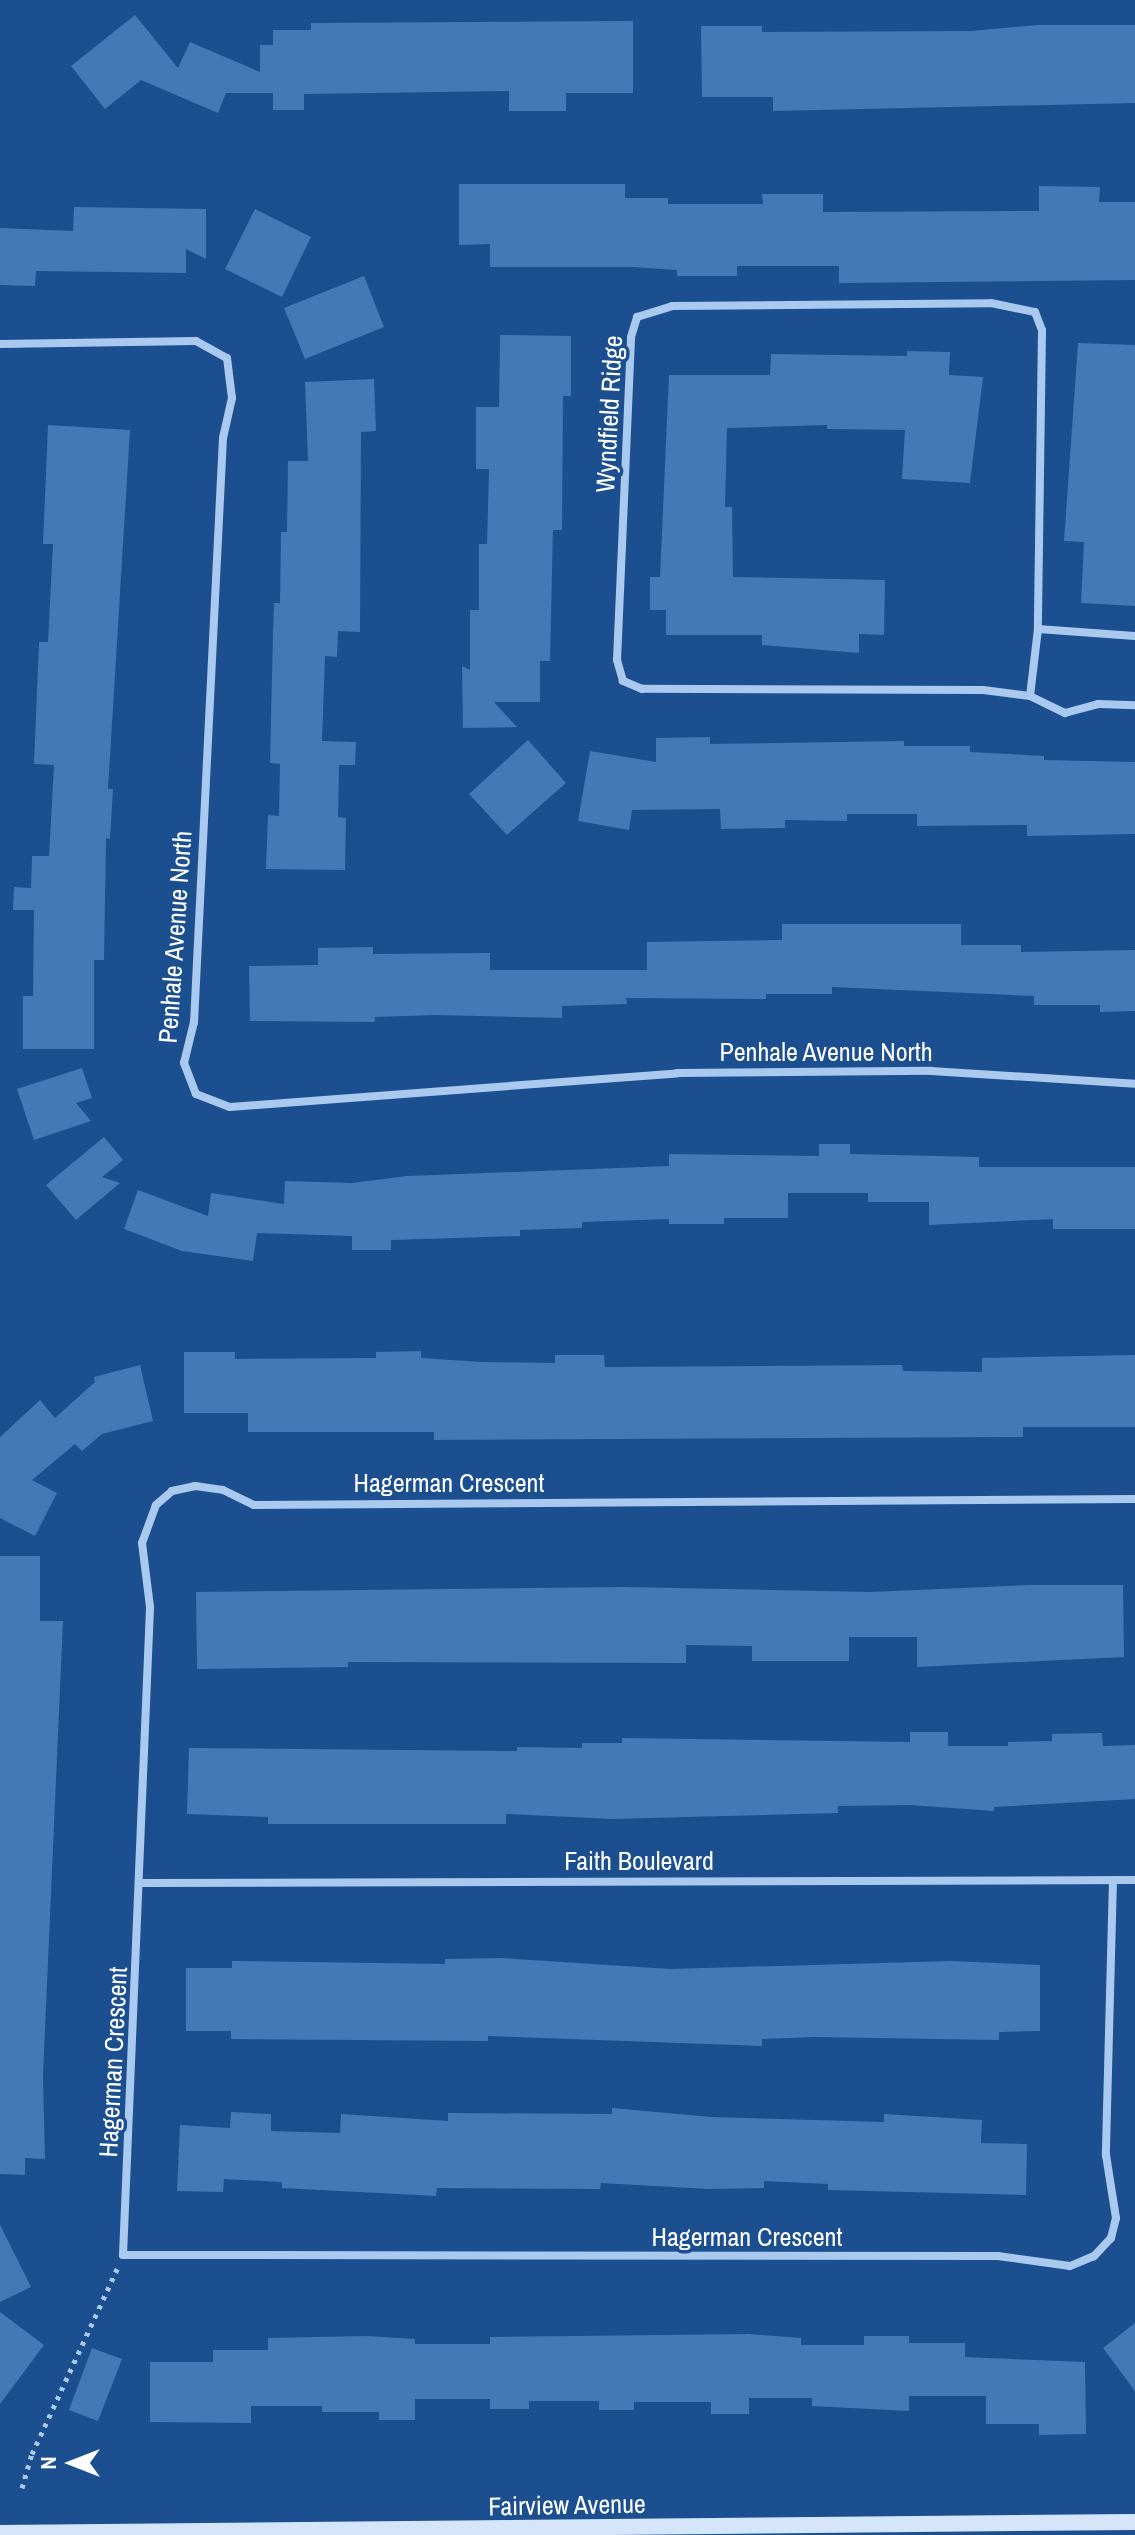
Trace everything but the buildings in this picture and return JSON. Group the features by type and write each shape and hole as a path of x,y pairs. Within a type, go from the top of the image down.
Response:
{"main road":[{"name":"Fairview Avenue","path":"0,2533 1135,2522"}],"street":[{"name":"Wyndfield Ridge","path":"1030,696 1038,629 1044,347 1035,312 991,303 672,306 644,311 637,317 631,337 617,660 623,681 642,689 983,690 1030,696 1065,713 1098,704 1135,705"},
{"name":"Penhale Avenue North","path":"0,344 196,341 227,358 232,398 223,438 194,1022 184,1063 196,1094 230,1107 709,1073 931,1071 1135,1084"},
{"path":"1038,629 1135,636"},
{"name":"Hagerman Crescent","path":"1113,1880 1106,2155 1116,2218 1111,2238 1082,2261 1070,2266 998,2256 123,2255 142,1883 150,1607 142,1543 156,1505 172,1491 195,1486 223,1490 254,1505 1135,1499"},
{"name":"Faith Boulevard","path":"142,1883 1135,1880"}],"path":[{"path":"22,2488 32,2454 123,2255"}]}
